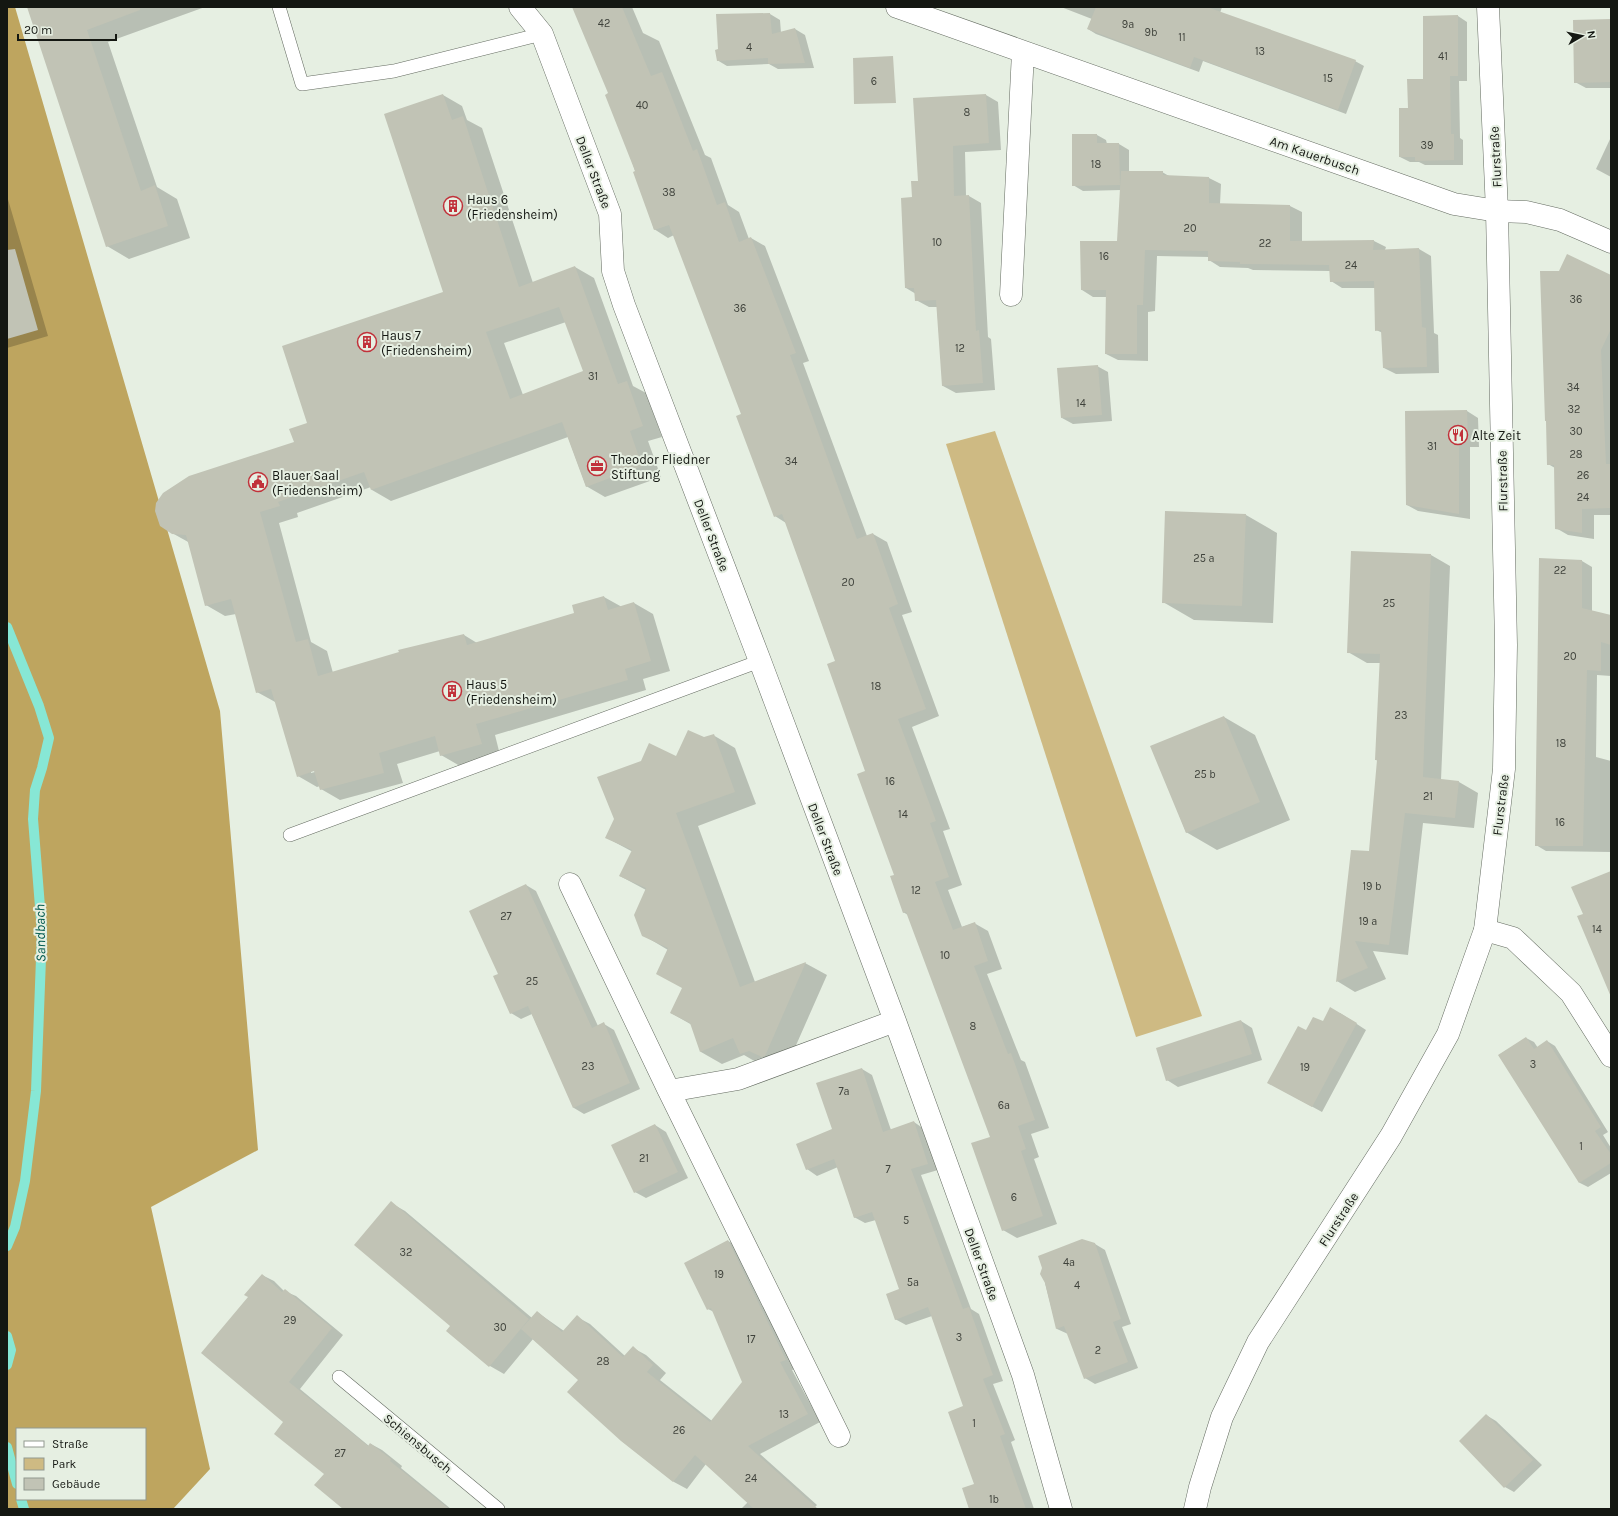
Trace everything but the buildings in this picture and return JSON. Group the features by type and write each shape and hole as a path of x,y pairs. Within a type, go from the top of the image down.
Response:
{"street":[{"name":"Deller Straße","path":"520,7 542,34 610,214 613,271 624,305 895,1021 1023,1375 1061,1509"},
{"name":"Am Kauerbusch","path":"897,7 1454,204 1497,211 1526,212 1560,220 1611,242"},
{"name":"Flurstraße","path":"1195,1509 1200,1487 1222,1417 1258,1342 1391,1136 1448,1034 1485,930 1504,754 1506,645 1497,211 1488,7"},
{"path":"1011,295 1023,52"},
{"path":"570,884 669,1091 839,1436"},
{"path":"1485,930 1513,938 1571,993 1611,1056"},
{"path":"669,1091 738,1079 895,1021"}],"lane":[{"path":"279,7 302,84 394,71 542,34"},
{"path":"290,835 760,661"},
{"name":"Schiensbusch","path":"338,1377 498,1509"}],"green space":[{"path":"995,431 1202,1016 1136,1037 946,444"}],"shaded area":[{"path":"7,7 15,7 220,711 258,1150 151,1207 210,1469 173,1509 7,1509"}],"waterway":[{"name":"Sandbach","path":"7,627 39,706 49,738 35,790 33,819 42,932 36,1091 25,1181 15,1227 7,1246"},
{"name":"Sandbach","path":"7,1336 11,1350 7,1365"},
{"name":"Sandbach","path":"7,1447 16,1480"},
{"name":"Sandbach","path":"21,1500 24,1509"}],"place":[{"name":"Haus 6 (Friedensheim)","path":"453,206"},
{"name":"Haus 7 (Friedensheim)","path":"367,342"},
{"name":"Alte Zeit","path":"1458,435"},
{"name":"Theodor Fliedner Stiftung","path":"597,466"},
{"name":"Blauer Saal (Friedensheim)","path":"258,482"},
{"name":"Haus 5 (Friedensheim)","path":"452,691"}]}
